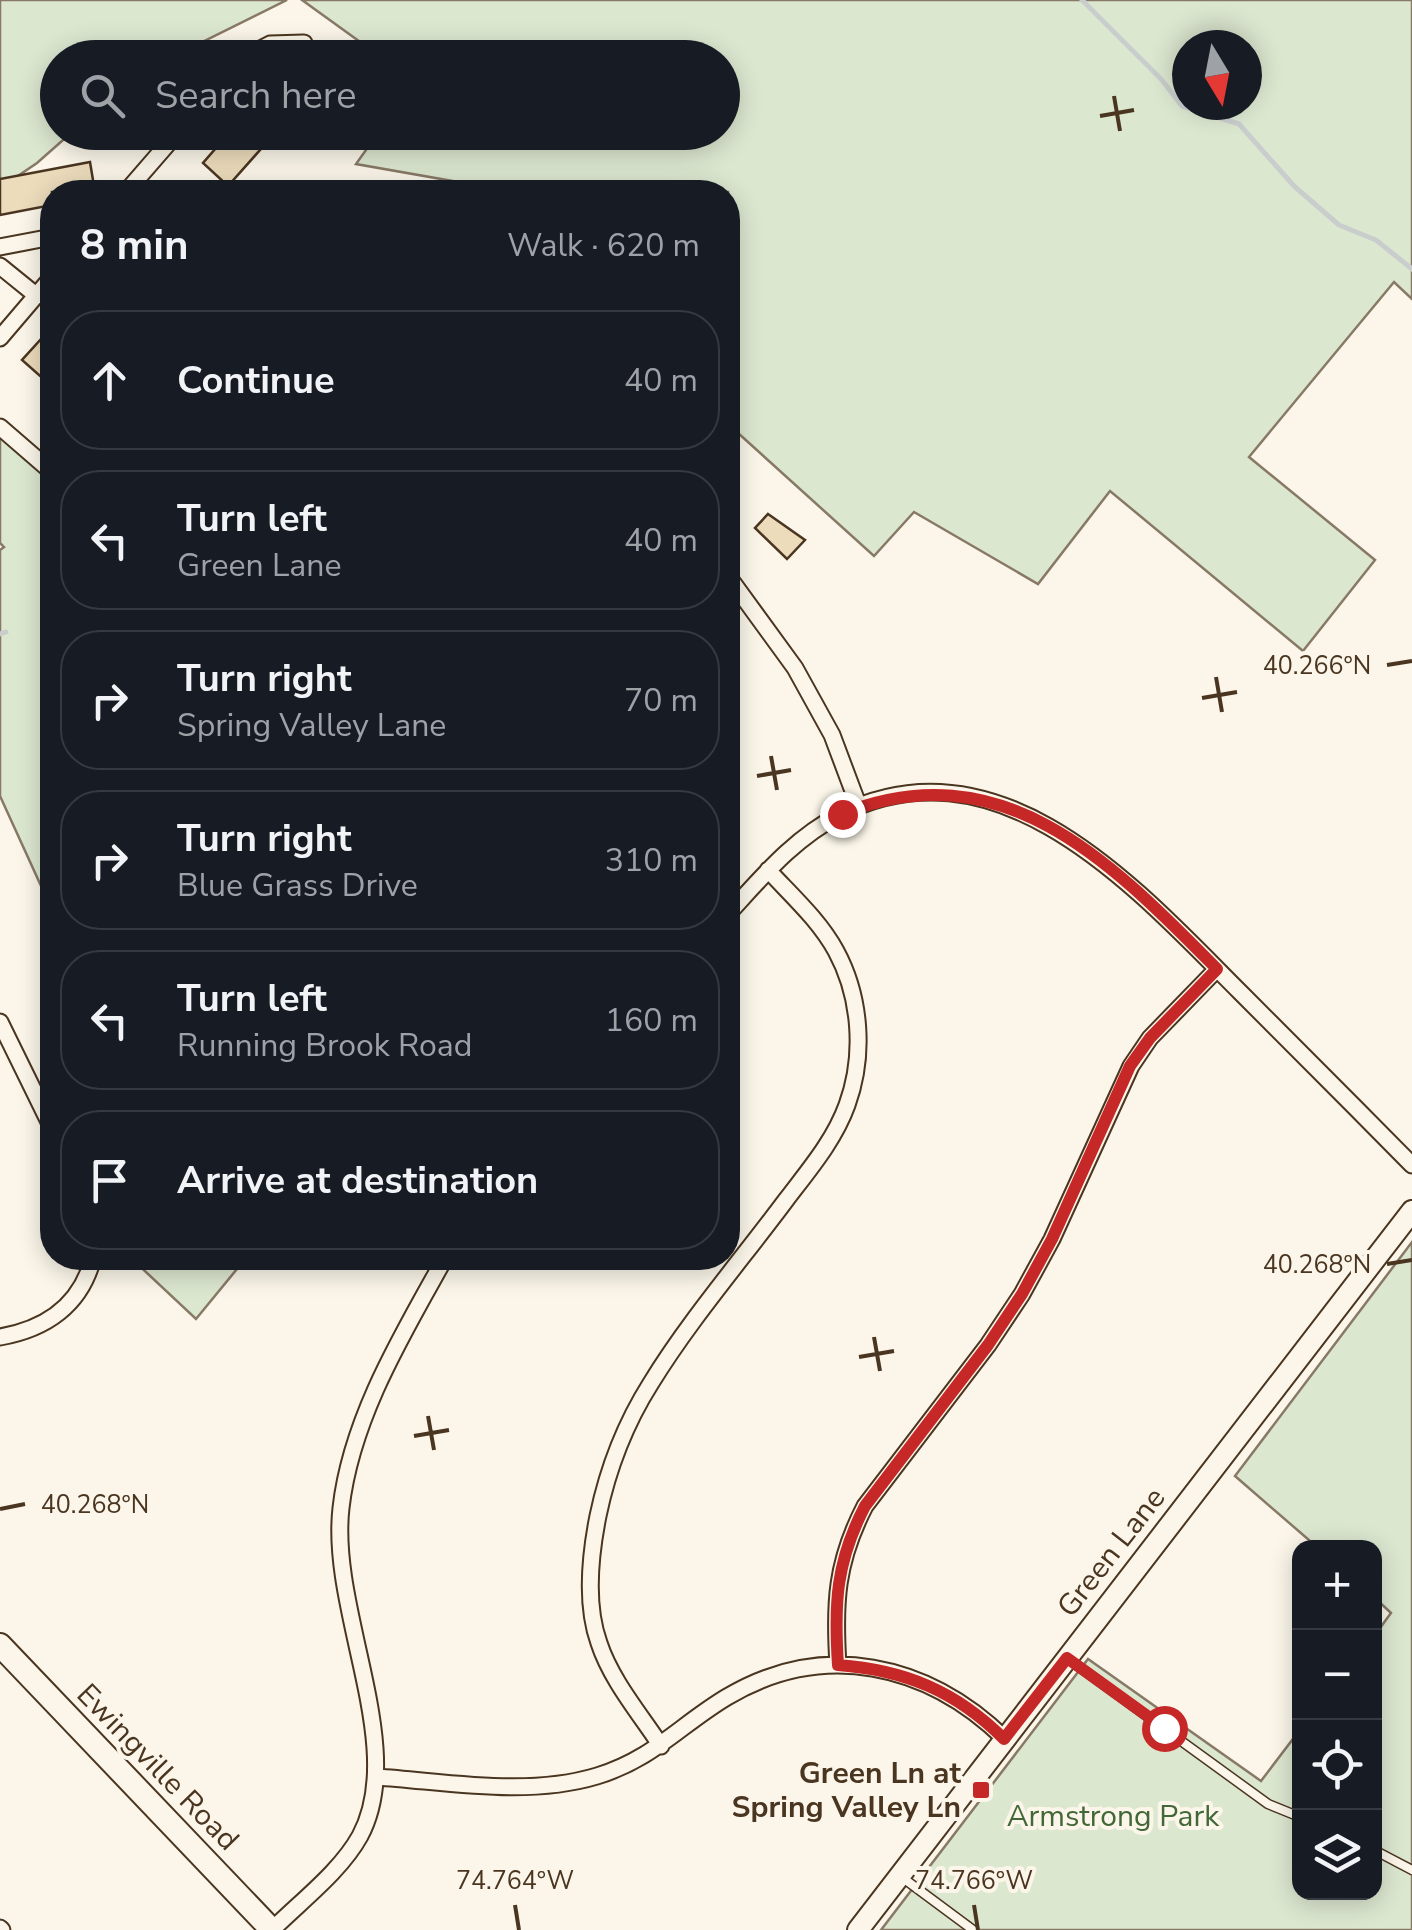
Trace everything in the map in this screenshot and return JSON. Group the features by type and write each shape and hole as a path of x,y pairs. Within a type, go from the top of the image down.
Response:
{"main road":[{"name":"Ewingville Road","path":"0,1645 272,1930"}],"street":[{"path":"136,180 162,150"},
{"path":"0,247 40,239"},
{"path":"0,266 36,296"},
{"path":"0,338 40,291"},
{"path":"0,427 40,462"},
{"path":"740,592 795,668 832,735 859,807"},
{"path":"740,901 816,828 859,807 912,794 942,793 1002,804 1034,817 1137,891 1412,1164"},
{"path":"740,1262 818,1157 847,1105 856,1073 856,1013 850,984 837,954 822,928 768,870"},
{"path":"838,1665 836,1596 840,1564 865,1506 988,1345 1022,1294 1052,1239 1130,1066 1150,1038 1217,969"},
{"path":"0,1022 40,1104"},
{"name":"Green Lane","path":"858,1930 1412,1211"},
{"path":"0,1337 22,1333 58,1314 84,1282 88,1270"},
{"path":"272,1930 352,1848 370,1814 378,1755 342,1577 341,1510 347,1472 375,1396 438,1270"},
{"path":"661,1746 607,1664 598,1640 592,1612 591,1574 604,1489 616,1451 653,1380 734,1270"},
{"path":"378,1776 534,1787 599,1776 661,1746 750,1684 809,1667 838,1665 890,1671 935,1686 972,1709 1004,1739"}],"lane":[{"path":"1067,1658 1268,1804 1292,1814"},
{"path":"1382,1854 1412,1870"},
{"path":"900,1876 973,1930"}],"green space":[{"path":"0,0 287,0 206,40 40,40 40,150 52,150 0,188"},
{"path":"302,0 1412,0 1412,299 1394,282 1249,457 1375,560 1303,651 1110,491 1038,584 914,512 874,556 740,435 740,180 447,180 356,164 366,150 740,150 740,40 357,40"},
{"path":"0,429 40,462 40,884 0,796 0,550 4,547 0,543"},
{"name":"Armstrong Park","path":"1412,1242 1412,1930 881,1930 1088,1659 1261,1781 1292,1740 1292,1900 1382,1900 1382,1625 1391,1613 1382,1605 1382,1540 1309,1540 1235,1476"},
{"path":"144,1270 236,1270 196,1319"}],"building":[{"path":"214,150 260,150 233,180 221,180 203,163"},
{"path":"90,162 93,180 40,180 40,207 0,215 0,179"},
{"path":"40,340 40,376 22,360"},
{"path":"768,514 805,540 787,559 755,528"}],"waterway":[{"path":"1082,0 1161,79 1182,106 1239,124 1294,186 1339,225 1376,240 1412,269"},
{"path":"0,634 6,632"}],"place":[{"name":"Green Ln at Spring Valley Ln","path":"981,1790"}],"route":[{"path":"842,814 885,799 942,793 972,796 1034,817 1137,891 1217,969 1150,1038 1130,1066 1052,1239 1022,1294 988,1345 865,1506 840,1564 836,1596 838,1665 873,1667 935,1686 962,1701 1004,1739 1067,1658 1164,1728"}]}
